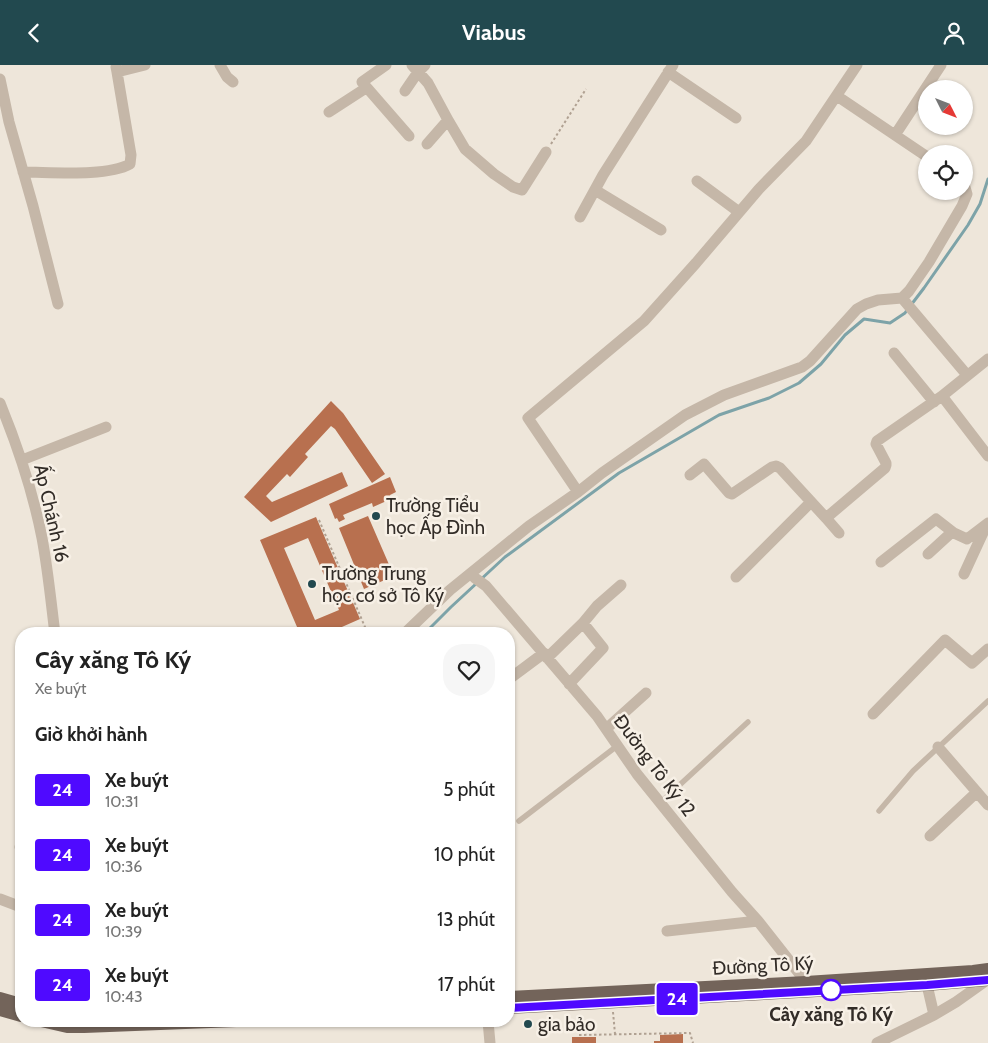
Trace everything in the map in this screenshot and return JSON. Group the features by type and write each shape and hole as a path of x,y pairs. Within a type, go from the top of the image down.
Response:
{"main road":[{"name":"Đường Tô Ký","path":"515,997 806,982 973,971 988,976"},
{"name":"Đường Tô Ký","path":"515,1008 927,985 988,976"},
{"path":"0,998 15,1002"},
{"path":"0,1010 15,1014"},
{"path":"67,1027 84,1027"}],"street":[{"path":"23,172 94,172 120,168 130,164 131,155 116,69 144,65"},
{"path":"220,65 227,77 233,82"},
{"path":"386,65 362,82 409,136"},
{"path":"578,492 528,418 644,321 759,189 806,141 857,65"},
{"path":"895,135 941,65"},
{"path":"405,91 419,67"},
{"path":"419,67 465,149 494,174 513,187 522,190 546,152"},
{"path":"580,217 608,167 670,69 736,117"},
{"path":"0,79 9,122 58,304"},
{"path":"329,112 366,87"},
{"path":"837,96 918,151"},
{"path":"428,144 448,120"},
{"path":"697,181 739,212"},
{"path":"595,190 661,230"},
{"path":"906,303 909,291 929,262 965,200"},
{"path":"411,627 450,590 473,575 529,526 602,473 685,415 724,395 802,367 810,361 857,309 866,304 878,300 906,303 967,375"},
{"path":"894,353 988,455"},
{"path":"826,518 885,468 886,463 876,444 877,441 938,399 988,359"},
{"name":"Ấp Chánh 16","path":"0,403 22,460 42,538 54,627"},
{"path":"22,460 106,427"},
{"path":"690,475 704,464 729,493 732,494 776,466 780,468 839,533"},
{"path":"736,577 811,502"},
{"path":"881,562 936,519 952,532 967,539 988,523"},
{"path":"964,574 988,523"},
{"path":"928,553 952,532"},
{"name":"Đường Tô Ký 12","path":"473,575 486,586 597,716 637,774 806,982"},
{"path":"515,675 546,656 621,585"},
{"path":"569,684 602,648 583,623"},
{"path":"873,714 945,640 972,663 988,649"},
{"path":"606,729 646,693"},
{"path":"938,747 988,805"},
{"path":"930,836 977,792"},
{"path":"0,899 15,905"},
{"path":"667,931 758,921"},
{"path":"878,1043 896,1039 956,1002 988,976"},
{"path":"927,985 934,1015"},
{"path":"489,1027 490,1043"}],"lane":[{"path":"879,811 913,771 988,701"},
{"path":"660,803 748,722"},
{"path":"519,821 617,746"}],"path":[{"path":"546,152 586,89"},
{"path":"319,520 365,627"},
{"path":"612,1003 615,1034"},
{"path":"579,1035 690,1033 693,1043"}],"building":[{"path":"331,401 343,413 385,474 372,483 331,426 305,454 308,457 290,477 287,474 266,496 272,502 342,472 348,486 271,522 244,497"},
{"path":"390,477 396,492 390,495 391,499 373,507 372,503 343,515 345,519 339,522 337,518 335,519 329,504"},
{"path":"368,516 394,576 364,589 339,528"},
{"path":"316,517 360,619 342,627 297,627 260,540","holes":["308,538 339,610 315,620 284,548"]},
{"path":"683,1034 683,1043 654,1043 654,1041 660,1041 660,1035"},
{"path":"572,1037 596,1037 596,1043 572,1043"}],"waterway":[{"path":"911,305 968,225 980,204 988,179"},
{"path":"431,627 505,557 619,473 719,415 769,398 799,383 821,364 845,335 864,319 890,323 907,310"}],"bus line":[{"name":"24","path":"515,1008 988,980"}],"place":[{"name":"Trường Tiểu học Ấp Đình","path":"376,516"},
{"name":"Trường Trung học cơ sở Tô Ký","path":"312,584"},
{"name":"Cây xăng Tô Ký","path":"831,990"},
{"name":"gia bảo","path":"528,1024"}]}
